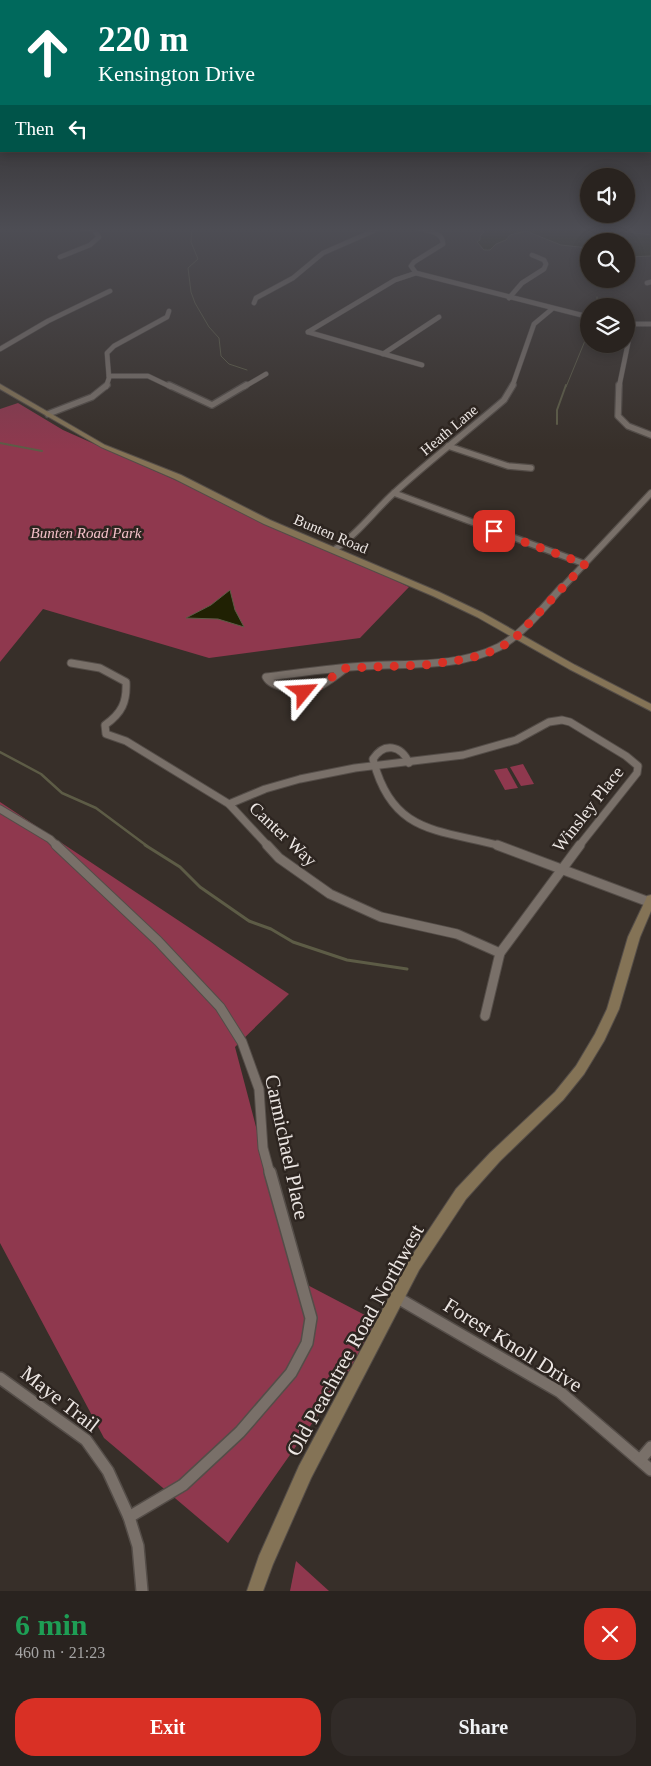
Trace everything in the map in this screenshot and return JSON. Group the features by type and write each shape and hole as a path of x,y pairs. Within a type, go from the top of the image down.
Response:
{"street":[{"path":"0,349 48,321 88,302"},
{"path":"357,302 308,332 422,365"},
{"path":"526,302 580,316"},
{"name":"Heath Lane","path":"334,550 349,540 368,522 394,493 504,400 514,384 534,324 552,309"},
{"path":"48,414 93,397 105,390 109,376 107,353 114,346 167,317 169,312"},
{"path":"383,354 439,317"},
{"path":"635,324 651,324"},
{"path":"624,353 617,414 623,422 640,432 651,435"},
{"path":"109,376 131,374 148,376 212,406 266,374"},
{"name":"Bunten Road","path":"0,386 103,446 178,477 266,522 436,594 651,708"},
{"path":"448,446 508,466 531,468"},
{"path":"394,493 585,564"},
{"path":"346,668 311,691 304,692 297,692 268,681 266,677 346,668 425,665 460,660 482,655 500,648 517,636 651,493"},
{"name":"Canter Way","path":"71,663 96,665 113,672 126,682 126,705 114,719 105,725 106,734 126,742 229,804 280,858 330,894 381,917 457,934 500,953"},
{"name":"Winsley Place","path":"229,804 266,788 309,775 374,766 448,759 477,752 516,740 551,720 562,719 570,722 626,756 638,766 637,773 560,869 500,953 485,1016"},
{"path":"409,763 407,756 402,750 395,747 385,747 377,752 373,759 383,789 398,810 414,820 447,834 502,846 560,869 650,900"},
{"name":"Carmichael Place","path":"0,808 50,839 158,941 220,1007 242,1042 259,1089 263,1148 311,1318 307,1343 291,1373 240,1432 184,1486 129,1517"},
{"name":"Old Peachtree Road Northwest","path":"256,1591 265,1562 306,1472 414,1265 461,1194 495,1157 559,1096 580,1070 600,1037 613,1009 634,937 650,900"},
{"name":"Forest Knoll Drive","path":"396,1297 560,1392 651,1470"},
{"name":"Maye Trail","path":"0,1378 86,1440 108,1471 129,1517 138,1546 142,1591"},
{"path":"640,1460 651,1447"}],"green space":[{"name":"Bunten Road Park","path":"18,403 63,430 299,535 409,587 360,638 209,658 43,609 0,662 0,409"},
{"path":"523,764 534,784 521,786 510,767"},
{"path":"507,768 518,788 505,790 494,770"},
{"path":"0,802 289,994 235,1047 296,1279 382,1324 228,1543 104,1438 0,1243"},
{"path":"296,1561 329,1591 290,1591"}],"shaded area":[{"path":"230,590 235,610 244,627 218,619 186,618 211,605"}],"waterway":[{"path":"195,302 209,327 219,338 221,356 229,364 247,370"},
{"path":"566,387 580,353"},
{"path":"557,424 557,410 566,385"},
{"path":"0,443 42,451"},
{"path":"0,752 41,774 62,793 96,808 147,846"},
{"path":"145,845 180,867 200,887 249,921 271,929 293,942 347,960 407,969"}],"route":[{"path":"304,692 311,691 346,668 425,665 460,660 482,655 500,648 517,636 585,564 494,531"}]}
